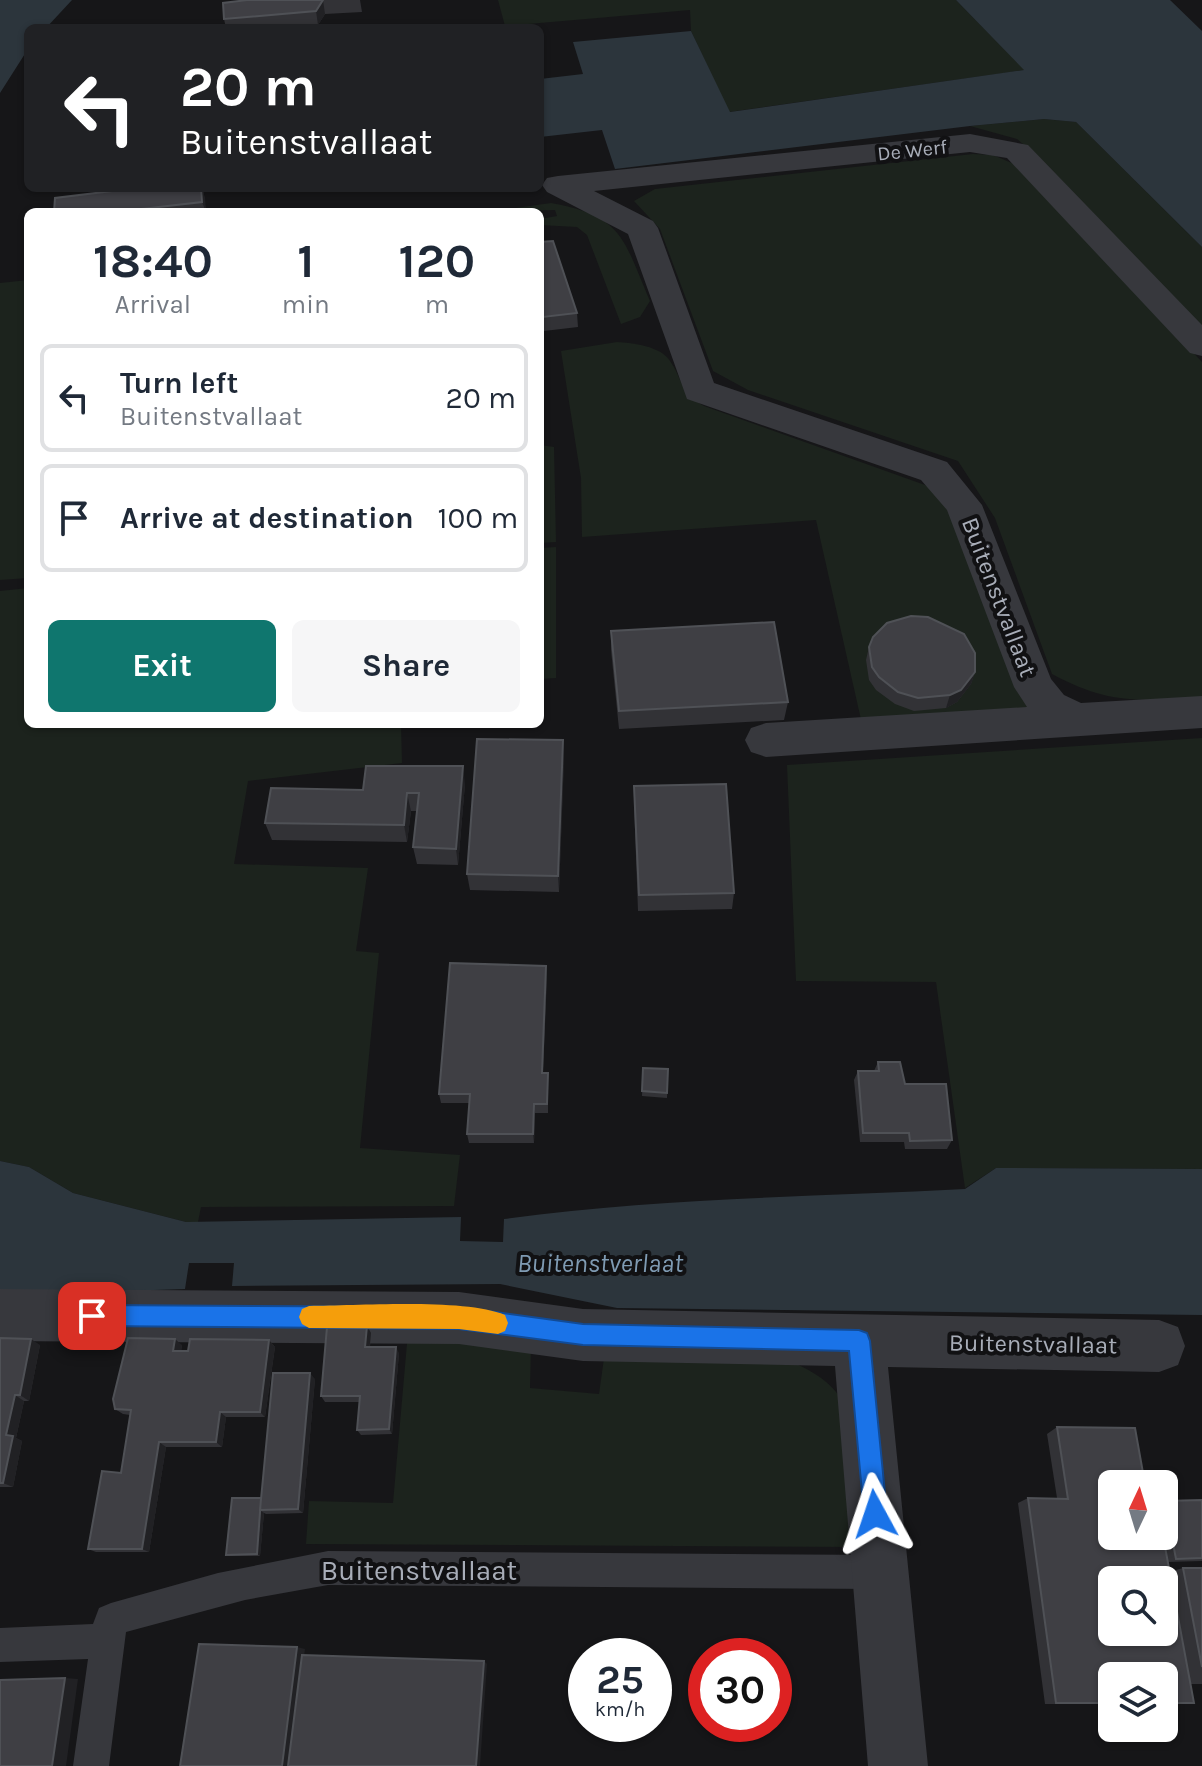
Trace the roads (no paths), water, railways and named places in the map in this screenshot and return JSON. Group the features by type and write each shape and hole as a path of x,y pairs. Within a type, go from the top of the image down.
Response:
{"street":[{"name":"De Werf","path":"552,184 970,143 992,144 1017,151 1202,345"},
{"name":"Buitenstvallaat","path":"552,184 642,228 657,261 699,391 934,471 963,505 1034,687 1050,706 1076,720"},
{"path":"766,740 1202,712"},
{"name":"Buitenstvallaat","path":"0,1315 459,1318 583,1335 1159,1346"},
{"path":"859,1341 898,1766"}],"lane":[{"name":"Buitenstvallaat","path":"108,1641 111,1620 269,1576 328,1568 881,1572"},
{"path":"0,1645 108,1641 91,1766"}],"water":[{"path":"0,0 72,0 50,24 24,24 24,55 0,93"},
{"path":"956,0 1170,0 1202,31 1202,247 1076,122 1044,119 970,126 615,169 602,130 544,137 544,79 583,74 573,42 691,31 730,112 1024,70"},
{"name":"Buitenstverlaat","path":"0,1161 29,1167 73,1193 186,1222 461,1217 460,1241 503,1242 504,1219 561,1212 676,1202 965,1189 996,1168 1202,1169 1202,1315 617,1308 500,1284 232,1286 234,1263 189,1263 185,1289 0,1295"}]}
